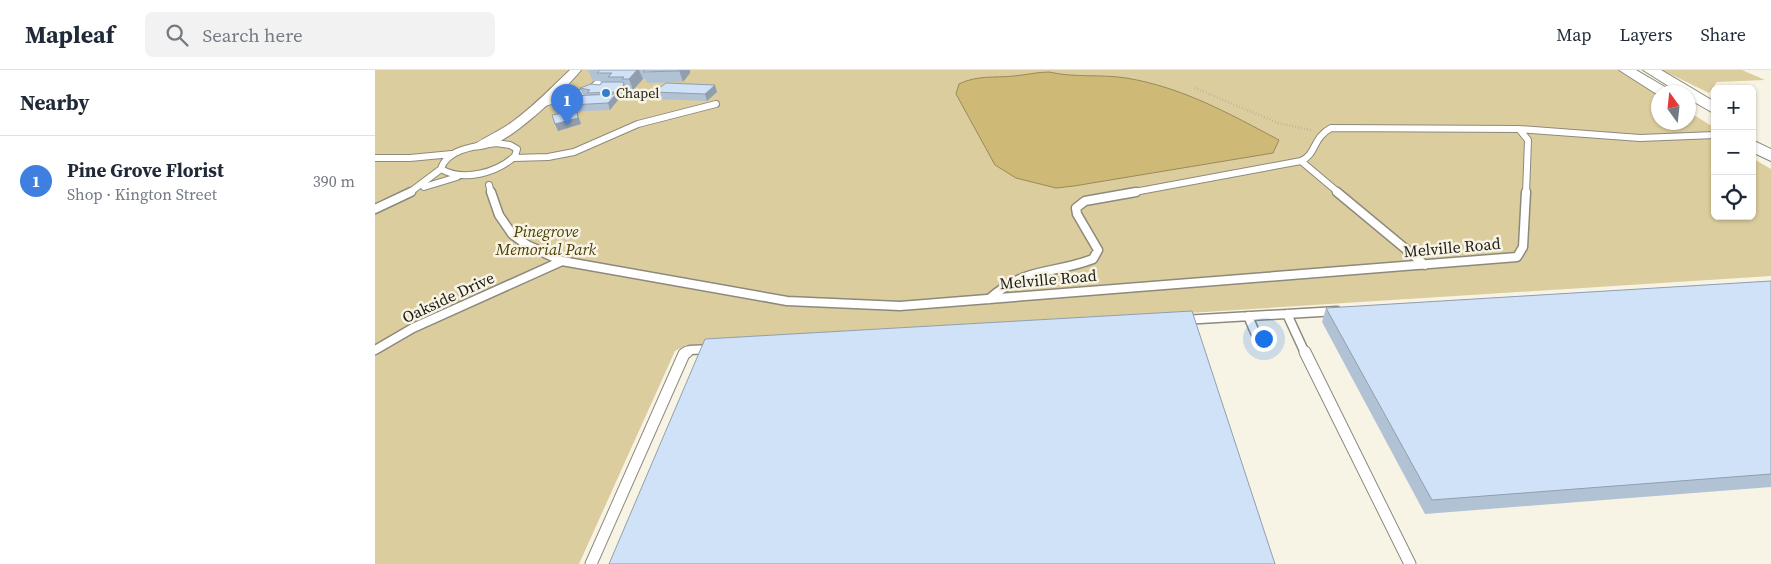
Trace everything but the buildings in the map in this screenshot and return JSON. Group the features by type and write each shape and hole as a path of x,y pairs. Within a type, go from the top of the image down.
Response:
{"main road":[{"path":"1626,70 1652,85"},
{"path":"1650,70 1675,85"},
{"path":"1696,98 1711,107"},
{"path":"1696,111 1711,120"},
{"path":"1756,133 1771,142"},
{"path":"1756,147 1771,156"}],"street":[{"path":"510,144 507,137 512,130 576,70"},
{"path":"473,148 512,130"}],"lane":[{"path":"540,104 589,91 611,70"},
{"path":"514,158 574,152 638,124 716,104"},
{"path":"988,299 1001,287 1028,274 1079,265 1093,259 1098,250 1077,214 1076,208 1085,201 1301,161 1308,158 1321,133 1336,127 1519,129 1640,138 1711,135"},
{"name":"Melville Road","path":"489,186 499,217 511,232 529,246 562,262 787,301 900,306 1517,257 1522,251 1529,140 1519,129"},
{"path":"375,158 441,156 496,144 510,144 516,147 518,151 514,158 495,174 489,186 466,175 448,174 432,161 410,158"},
{"path":"412,192 429,180 450,157 473,148"},
{"path":"1301,161 1425,265"},
{"path":"375,209 412,192 504,165"},
{"name":"Oakside Drive","path":"375,350 413,328 562,262"},
{"path":"1168,321 1346,310"},
{"path":"1287,314 1323,392 1331,402 1410,564"},
{"path":"1248,316 1260,344"},
{"path":"591,564 684,354 691,350 720,348"}],"path":[{"path":"1195,88 1278,123 1295,125 1321,133"}],"green space":[{"name":"Pinegrove Memorial Park","path":"375,70 1618,70 1651,90 1651,130 1696,130 1696,116 1711,126 1711,220 1756,220 1756,160 1771,169 1771,276 686,345 675,351 579,564 375,564"},
{"path":"1662,70 1742,70 1765,80 1717,82 1715,85 1711,85 1709,93"}],"shaded area":[{"path":"1049,72 1068,75 1107,76 1147,82 1205,103 1279,140 1273,153 1074,186 1056,188 1016,178 995,165 956,94 959,84 979,78"}],"place":[{"name":"Chapel","path":"606,93"},
{"name":"Pine Grove Florist","path":"567,125"}]}
